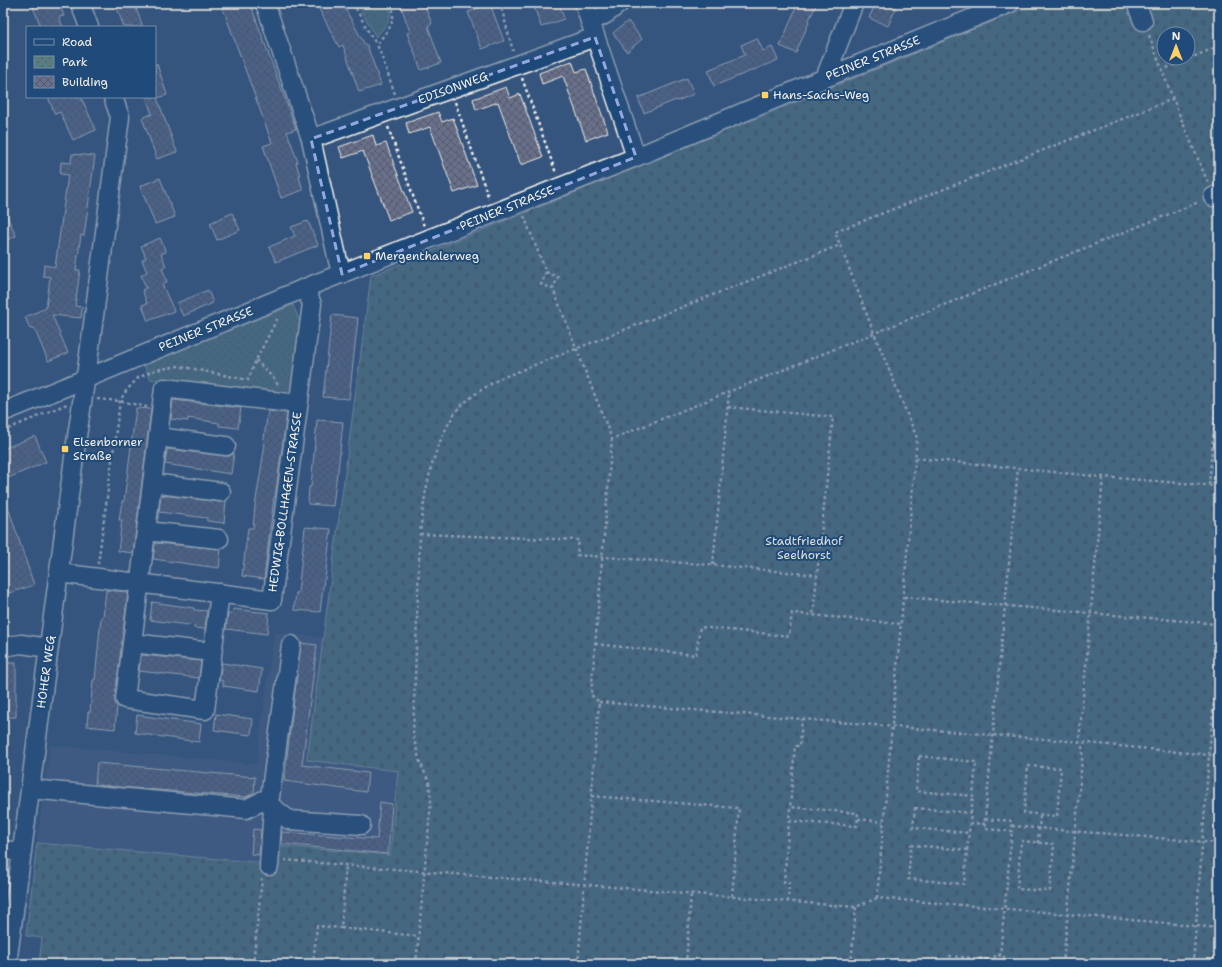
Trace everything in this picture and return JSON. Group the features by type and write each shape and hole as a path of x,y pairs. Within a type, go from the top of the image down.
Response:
{"street":[{"path":"80,3 89,26"},
{"path":"265,3 311,139 338,262 342,274"},
{"path":"584,3 636,157"},
{"name":"EDISONWEG","path":"311,139 517,65 593,29 606,14 620,3"},
{"path":"825,78 854,3"},
{"name":"PEINER STRASSE","path":"3,412 305,288 636,157 1010,3"},
{"path":"1136,3 1143,20"},
{"path":"86,379 120,117 113,98"},
{"name":"HEDWIG-BOLLHAGEN-STRASSE","path":"59,573 272,600 290,403 312,304 305,288"},
{"name":"HOHER WEG","path":"7,964 82,398 86,379"},
{"path":"220,593 205,710 125,699 164,388 290,403"},
{"path":"158,437 226,446"},
{"path":"152,483 221,492"},
{"path":"146,531 219,539"},
{"path":"132,643 212,652"},
{"path":"3,647 20,644 49,648"},
{"path":"269,866 268,804 291,645"},
{"path":"30,789 246,809 268,804"},
{"path":"268,804 289,820 361,825"},
{"path":"3,850 22,852"}],"path":[{"path":"353,3 372,38 377,44 400,107"},
{"path":"377,44 392,23 394,15 392,3"},
{"path":"500,3 517,65 556,173"},
{"path":"1143,20 1162,70 1216,195 1219,218"},
{"path":"1162,70 1219,46"},
{"path":"451,89 490,200"},
{"path":"877,898 917,438 835,232 1174,98"},
{"path":"383,113 424,227"},
{"path":"612,439 1216,195"},
{"path":"519,203 546,272 541,284 553,289"},
{"path":"416,964 431,801 429,782 420,762 413,736 420,534 423,505 430,473 445,430 456,410 476,394 499,379 840,245"},
{"path":"546,272 558,277 553,289 612,439 591,695 599,702 1079,742 1219,756"},
{"path":"256,360 275,380 283,397 290,403"},
{"path":"1209,485 1219,369"},
{"path":"713,565 729,392"},
{"path":"82,398 120,401 161,411"},
{"path":"3,431 65,406"},
{"path":"728,407 833,417 813,616"},
{"path":"916,458 1103,477 1219,486"},
{"path":"1012,831 985,829 985,819 1018,468"},
{"path":"1063,964 1083,749 1079,742 1103,477"},
{"path":"420,534 579,540 577,555 713,565 817,575"},
{"path":"904,597 1219,624"},
{"path":"595,644 696,655 700,627 789,636 792,613 901,624"},
{"path":"1193,964 1219,643"},
{"path":"578,964 599,702"},
{"path":"788,902 789,883 784,883 795,746 800,746 802,719"},
{"path":"967,850 911,845 908,879 964,884 973,796 976,762 919,756 916,791 973,796"},
{"path":"1028,766 1061,768 1057,816 1040,814 1024,813 1028,766"},
{"path":"591,796 738,808 732,897"},
{"path":"789,821 857,826 858,819 858,812 790,807"},
{"path":"969,833 913,828 915,808 971,813"},
{"path":"1038,842 1040,814"},
{"path":"858,819 883,822"},
{"path":"985,819 1012,821 1000,956"},
{"path":"970,823 985,824"},
{"path":"1012,826 1219,843"},
{"path":"1021,841 1038,842 1054,844 1050,891 1017,888 1021,841"},
{"path":"254,964 263,871 277,859 856,907 877,898 1219,928"},
{"path":"341,928 346,865"},
{"path":"686,964 691,894"},
{"path":"851,964 856,907"},
{"path":"313,964 317,926 418,936"},
{"path":"994,964 995,955 1004,956 1003,962 1033,964"},
{"path":"949,956 995,960"}],"highlighted area":[{"path":"595,37 636,157 342,274 311,139"}],"shaded area":[{"path":"274,632 323,638 307,760 398,771 390,855 266,845 264,863 37,843 50,745 256,764"}],"green space":[{"path":"357,3 387,3 391,13 387,24 376,37"},
{"name":"Stadtfriedhof Seelhorst","path":"1038,3 1219,3 1219,964 39,964 42,938 26,936 37,843 264,863 266,845 390,855 398,771 307,760 371,276"},
{"path":"293,305 300,322 290,398 150,379 144,365"}],"building":[{"path":"44,3 59,3 64,16 59,17 63,26 41,26 33,7"},
{"path":"115,3 134,3 143,26 124,26"},
{"path":"221,3 250,3 296,129 287,132 298,162 296,163 303,190 281,198 263,146 272,143"},
{"path":"316,3 342,3 365,45 367,45 381,85 359,92 343,45 339,47"},
{"path":"400,3 424,3 432,24 428,26 441,63 421,70 407,33 410,32"},
{"path":"533,3 559,3 564,19 541,27"},
{"path":"798,3 817,3 796,53 780,46"},
{"path":"876,3 885,3 896,8 888,26 869,18"},
{"path":"490,4 504,41 482,49 468,12"},
{"path":"628,21 642,39 627,52 613,33"},
{"path":"757,38 763,51 772,47 778,60 714,86 708,70 745,55 741,45"},
{"path":"572,61 576,72 586,69 608,132 586,140 563,76 542,84 539,73"},
{"path":"157,64 167,95 157,98 177,152 157,159 142,118 152,114 146,98 156,98"},
{"path":"687,78 694,94 644,113 638,98"},
{"path":"506,87 510,98 520,94 543,157 521,165 498,102 476,110 473,99"},
{"path":"48,98 81,98 96,130 73,140 60,112 55,114"},
{"path":"438,112 442,122 453,118 477,185 454,193 430,127 409,134 406,123"},
{"path":"373,135 376,146 386,143 412,212 389,220 363,151 343,158 339,147"},
{"path":"72,154 95,156 84,236 81,235 76,270 80,270 75,306 82,307 81,318 52,315 68,353 48,361 34,328 30,329 25,317 46,308 50,277 43,276 44,265 55,267 68,175 60,174 61,162 71,163"},
{"path":"160,178 175,217 155,224 140,186"},
{"path":"3,207 16,236 3,242"},
{"path":"232,213 240,230 217,240 210,223"},
{"path":"308,221 318,245 276,262 269,247 295,236 291,227"},
{"path":"160,238 166,252 161,254 166,266 162,268 167,282 162,284 174,311 148,321 142,305 147,303 142,290 146,288 141,275 147,272 142,260 146,258 141,246"},
{"path":"208,290 213,303 183,316 177,303"},
{"path":"332,315 358,318 349,399 323,397"},
{"path":"173,400 241,408 238,428 219,426 219,423 188,418 188,421 171,419"},
{"path":"136,408 151,409 133,553 118,551 122,520 119,520 122,501 124,501"},
{"path":"268,411 287,413 274,497 264,579 242,576 248,528 253,528 265,444 263,444"},
{"path":"317,420 343,422 333,506 308,504"},
{"path":"35,436 46,462 3,480 3,449"},
{"path":"167,449 225,456 230,456 234,453 231,474 165,464"},
{"path":"161,495 220,502 226,501 224,523 207,521 207,518 159,512"},
{"path":"3,498 5,498 34,585 9,593 3,575"},
{"path":"305,527 331,529 320,612 294,610 296,593 298,593"},
{"path":"155,543 221,549 219,568 153,559"},
{"path":"106,590 128,592 115,698 115,703 117,706 115,729 87,726 93,680 95,680 101,617 103,617"},
{"path":"152,602 207,611 205,629 194,628 195,626 150,620"},
{"path":"233,609 269,613 267,634 226,629 228,614 232,614"},
{"path":"301,643 317,645 302,765 368,773 366,792 284,781"},
{"path":"141,655 201,661 199,678 139,671"},
{"path":"3,663 16,663 16,717 3,717"},
{"path":"222,663 262,669 259,691 223,686 223,681 219,680"},
{"path":"216,714 253,719 251,735 214,730"},
{"path":"137,715 201,724 199,742 135,733"},
{"path":"97,763 255,777 254,793 246,797 95,785"},
{"path":"380,802 392,804 388,854 281,844 282,832 377,839"},
{"path":"253,829 261,830 259,855 251,854"}],"place":[{"name":"Hans-Sachs-Weg","path":"765,95"},
{"name":"Mergenthalerweg","path":"367,256"},
{"name":"Elsenborner Straße","path":"65,449"}]}
